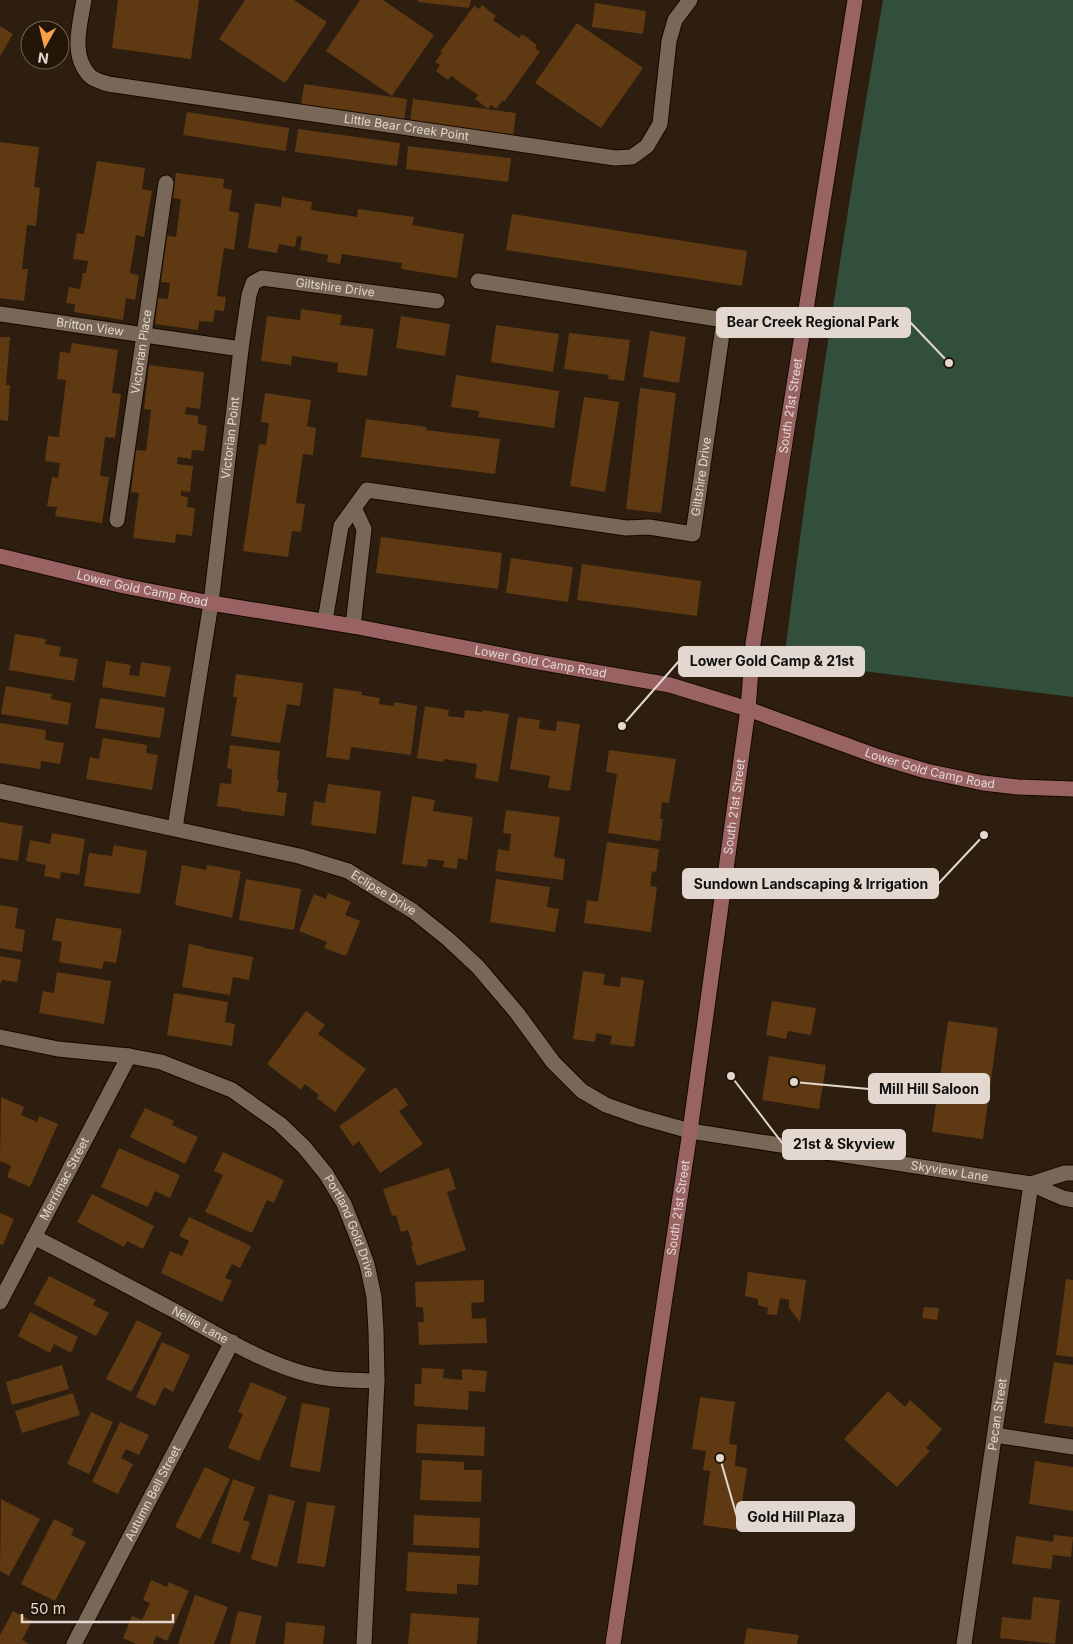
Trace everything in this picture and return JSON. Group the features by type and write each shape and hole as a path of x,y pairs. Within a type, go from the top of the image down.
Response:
{"main road":[{"name":"South 21st Street","path":"613,1644 690,1131 748,709 753,644 854,0"},
{"name":"Lower Gold Camp Road","path":"0,556 124,586 210,603 353,626 532,661 670,685 748,709 876,756 926,771 992,784 1073,789"}],"street":[{"name":"Little Bear Creek Point","path":"84,0 78,43 80,59 90,76 108,84 615,158 632,157 647,146 660,124 670,41 675,20 690,0"},
{"name":"Victorian Place","path":"117,520 166,183"},
{"name":"Giltshire Drive","path":"262,278 437,301"},
{"name":"Victorian Point","path":"175,828 210,603 249,295 253,283 262,278"},
{"name":"Giltshire Drive","path":"325,622 341,526 367,490 626,528 649,527 693,534 724,320 478,281"},
{"name":"Britton View","path":"0,314 241,349"},
{"path":"353,626 364,529 354,508"},
{"name":"Eclipse Drive","path":"0,791 299,856 348,871 413,911 478,967 517,1013 553,1062 582,1090 606,1105 690,1131"},
{"name":"Portland Gold Drive","path":"0,1037 58,1049 129,1056 160,1062 232,1090 280,1124 304,1148 326,1174 344,1204 367,1264 374,1297 376,1331 377,1381 364,1644"},
{"name":"Merrimac Street","path":"0,1302 129,1056"},
{"name":"Skyview Lane","path":"690,1131 1031,1184 1063,1198 1073,1200"},
{"name":"Skyview Lane","path":"1031,1184 1064,1172 1073,1173"},
{"name":"Pecan Street","path":"964,1644 1031,1184"},
{"name":"Nellie Lane","path":"34,1237 277,1364 319,1377 377,1381"},
{"name":"Autumn Bell Street","path":"74,1644 232,1342"},
{"path":"995,1435 1073,1447"}],"green space":[{"path":"883,0 1073,0 1073,697 830,667 830,671 794,664 795,661 784,660 830,329 855,164"}],"building":[{"path":"118,0 199,0 191,59 112,48"},
{"path":"245,0 294,0 327,22 285,83 219,39"},
{"path":"360,0 383,0 434,35 392,96 326,51"},
{"path":"418,0 471,0 469,8 418,2"},
{"path":"595,3 646,11 643,34 592,27"},
{"path":"482,5 496,16 493,20 519,38 522,34 537,45 535,48 540,52 504,102 503,100 496,109 491,105 488,109 475,99 478,95 451,76 448,80 436,71 440,65 435,62 442,53 440,52 474,6 479,9"},
{"path":"577,23 643,68 601,128 535,83"},
{"path":"0,26 13,34 0,56"},
{"path":"304,84 407,99 404,122 301,106"},
{"path":"413,99 516,113 513,137 410,122"},
{"path":"187,112 289,128 286,151 183,135"},
{"path":"298,129 400,143 397,166 295,152"},
{"path":"0,142 39,147 34,187 40,188 36,226 27,225 22,269 28,269 24,301 0,298"},
{"path":"408,146 511,158 508,182 406,169"},
{"path":"97,161 145,168 142,189 152,191 144,237 136,235 130,273 139,275 135,300 126,298 123,320 74,312 75,304 66,303 69,287 80,289 83,273 86,273 88,261 73,259 77,233 84,234"},
{"path":"176,173 224,179 223,188 232,190 229,211 239,213 234,250 224,248 217,296 226,297 224,311 215,310 213,322 199,321 198,330 155,324 158,298 168,299 170,283 161,282 167,236 176,237 181,199 173,198"},
{"path":"282,197 312,202 311,210 357,217 358,209 414,217 412,225 464,234 457,278 401,269 402,263 342,254 340,264 327,262 328,255 300,250 302,237 297,236 295,247 279,244 277,253 248,248 255,203 281,207"},
{"path":"512,214 747,251 742,286 506,250"},
{"path":"301,309 342,315 340,325 374,329 367,376 337,372 338,363 292,356 291,365 261,361 267,316 300,320"},
{"path":"401,316 450,324 445,356 396,348"},
{"path":"496,325 559,334 553,372 491,362"},
{"path":"650,331 686,337 679,383 643,377"},
{"path":"569,333 630,340 624,381 608,379 609,375 564,369"},
{"path":"0,337 10,337 6,385 10,385 8,421 0,420"},
{"path":"72,343 118,350 112,393 121,394 115,438 105,437 100,476 109,477 102,523 55,516 57,507 47,506 52,477 58,478 60,463 45,461 48,436 59,437 66,380 57,379 60,352 70,353"},
{"path":"149,365 204,372 200,409 186,407 185,414 198,416 198,424 207,426 204,451 192,450 191,459 178,457 177,464 193,466 190,492 181,491 181,496 188,497 187,507 195,508 192,536 176,534 175,543 133,538 139,493 131,492 136,450 146,451 151,410 144,409"},
{"path":"456,375 559,391 554,428 478,417 479,411 451,407"},
{"path":"640,388 676,393 661,513 626,509"},
{"path":"265,393 311,400 307,426 316,428 313,455 303,454 296,503 305,504 301,532 292,531 288,557 243,551 259,444 266,445 269,423 261,422"},
{"path":"584,397 619,402 605,492 570,486"},
{"path":"366,419 427,427 426,430 500,439 495,474 361,457"},
{"path":"381,537 502,553 498,589 376,573"},
{"path":"511,558 573,567 568,602 506,593"},
{"path":"582,564 701,581 697,616 577,600"},
{"path":"15,634 46,639 45,644 61,647 59,656 78,659 74,681 9,670"},
{"path":"106,661 131,665 129,675 139,676 141,662 171,667 165,697 102,687"},
{"path":"236,674 303,683 300,706 287,704 280,743 231,736 237,697 233,697"},
{"path":"6,686 52,694 51,699 71,703 68,725 1,714"},
{"path":"334,688 362,692 361,695 380,698 379,704 394,706 394,702 417,706 411,755 351,747 349,760 326,757"},
{"path":"100,698 165,708 160,738 95,728"},
{"path":"425,706 449,710 448,716 464,718 465,710 482,712 483,710 509,714 498,782 475,778 477,764 444,759 443,762 417,758"},
{"path":"518,717 540,720 539,729 556,731 557,721 580,724 570,791 548,788 550,776 510,769"},
{"path":"0,723 46,730 45,740 64,743 60,764 41,761 40,769 0,763"},
{"path":"103,738 147,745 146,753 158,755 152,790 86,779 90,757 99,759"},
{"path":"230,745 280,751 277,792 287,793 284,816 217,806 220,783 231,784 232,769 227,768"},
{"path":"609,750 676,759 669,803 662,802 660,819 663,819 660,841 608,833 617,774 606,772"},
{"path":"328,784 381,791 376,834 311,825 314,801 325,803"},
{"path":"412,796 435,800 433,811 473,817 467,860 458,858 457,869 443,867 444,861 428,859 427,867 402,864"},
{"path":"506,810 560,817 554,857 565,859 563,880 495,871 498,849 509,851 511,834 503,833"},
{"path":"0,822 23,826 18,861 0,858"},
{"path":"52,833 85,839 79,875 61,872 60,879 44,876 46,865 26,861 30,840 50,844"},
{"path":"607,842 659,849 656,872 652,871 650,886 657,887 651,932 584,923 587,900 598,902"},
{"path":"114,845 147,851 140,894 84,886 89,853 112,856"},
{"path":"182,865 206,870 207,865 241,871 232,918 175,905"},
{"path":"246,879 301,889 294,930 239,920"},
{"path":"496,879 550,887 547,907 559,909 555,932 490,922"},
{"path":"328,893 351,902 345,915 360,921 346,956 324,948 327,942 299,931 314,894 326,899"},
{"path":"0,905 18,908 15,928 25,930 22,952 0,948"},
{"path":"56,918 122,929 116,963 104,961 102,969 59,962 62,942 52,940"},
{"path":"189,944 253,957 249,980 233,977 230,995 182,987"},
{"path":"0,956 21,960 17,982 2,980 0,984"},
{"path":"583,971 605,974 603,985 620,987 621,977 644,980 634,1047 610,1044 612,1036 596,1033 595,1042 573,1039"},
{"path":"57,972 111,981 104,1024 39,1013 43,991 54,993"},
{"path":"174,993 228,1002 225,1022 235,1024 232,1046 167,1035"},
{"path":"772,1001 816,1008 811,1035 788,1031 786,1039 766,1035"},
{"path":"306,1011 325,1025 318,1034 366,1069 335,1112 317,1098 319,1095 305,1084 301,1090 267,1064"},
{"path":"948,1021 998,1028 983,1139 932,1132"},
{"path":"769,1056 826,1065 819,1109 762,1100"},
{"path":"396,1087 408,1105 399,1111 423,1144 380,1173 359,1141 353,1146 339,1126"},
{"path":"1,1097 24,1107 21,1115 37,1122 39,1116 58,1124 30,1187 7,1177 11,1166 0,1161"},
{"path":"145,1108 174,1121 172,1125 198,1137 185,1164 130,1137"},
{"path":"119,1148 180,1175 170,1198 155,1191 148,1207 101,1187"},
{"path":"223,1152 284,1180 274,1203 267,1200 252,1233 205,1212 223,1175 214,1171"},
{"path":"449,1168 456,1189 447,1192 466,1250 417,1266 408,1230 401,1232 396,1215 392,1216 383,1189"},
{"path":"92,1194 154,1226 143,1249 127,1241 124,1247 77,1222"},
{"path":"0,1213 14,1219 3,1245 0,1244"},
{"path":"189,1217 251,1246 240,1268 232,1264 225,1278 232,1281 222,1302 161,1273 170,1251 182,1256 189,1241 179,1236"},
{"path":"748,1272 806,1280 800,1322 789,1308 789,1300 780,1298 777,1315 767,1314 768,1308 758,1305 758,1299 745,1296"},
{"path":"49,1276 96,1300 93,1305 109,1313 96,1336 34,1304"},
{"path":"1066,1279 1073,1280 1073,1357 1056,1355"},
{"path":"484,1280 484,1302 471,1303 472,1319 486,1318 487,1343 419,1345 418,1322 424,1322 423,1307 416,1307 415,1282"},
{"path":"924,1307 939,1308 937,1320 922,1318"},
{"path":"30,1312 78,1337 71,1353 54,1344 50,1353 18,1336"},
{"path":"137,1320 162,1333 131,1392 106,1379"},
{"path":"162,1342 190,1355 173,1392 164,1387 155,1406 136,1397"},
{"path":"1054,1362 1073,1365 1073,1427 1044,1423"},
{"path":"62,1365 69,1389 12,1405 6,1382"},
{"path":"422,1368 444,1369 443,1378 462,1380 462,1369 487,1371 485,1392 469,1391 468,1410 414,1406 415,1384 421,1384"},
{"path":"251,1382 287,1397 259,1461 228,1448 243,1414 238,1412"},
{"path":"888,1391 905,1407 910,1400 942,1429 926,1448 930,1451 897,1487 844,1439"},
{"path":"73,1393 80,1415 22,1433 15,1411"},
{"path":"700,1397 735,1402 729,1444 737,1445 735,1466 747,1468 738,1530 703,1525 710,1471 703,1470 706,1451 692,1449"},
{"path":"302,1403 330,1408 320,1472 290,1467"},
{"path":"91,1412 113,1422 89,1474 67,1464"},
{"path":"120,1422 149,1435 139,1455 126,1449 121,1458 133,1464 118,1494 92,1482"},
{"path":"417,1424 485,1427 484,1456 416,1453"},
{"path":"422,1460 464,1462 464,1470 482,1470 481,1502 420,1500"},
{"path":"1035,1461 1073,1467 1073,1511 1029,1504"},
{"path":"205,1467 230,1479 200,1539 175,1527"},
{"path":"233,1479 255,1487 243,1520 250,1522 240,1553 211,1543"},
{"path":"269,1494 295,1501 277,1567 251,1559"},
{"path":"1,1499 40,1519 9,1576 0,1571"},
{"path":"307,1502 335,1506 325,1567 297,1563"},
{"path":"414,1515 480,1518 479,1548 413,1545"},
{"path":"54,1519 74,1529 71,1535 86,1542 55,1601 21,1584"},
{"path":"1054,1535 1073,1537 1071,1557 1053,1555 1051,1569 1012,1564 1016,1536 1053,1542"},
{"path":"408,1552 480,1556 478,1585 457,1584 457,1594 406,1591"},
{"path":"151,1580 167,1587 169,1582 189,1591 167,1641 156,1636 153,1644 136,1644 123,1638 132,1616 142,1620 150,1603 143,1600"},
{"path":"195,1595 228,1607 214,1644 178,1644"},
{"path":"1033,1597 1060,1600 1055,1644 1000,1638 1002,1617 1031,1620"},
{"path":"13,1611 32,1621 22,1640 29,1644 0,1644 0,1635"},
{"path":"238,1611 262,1616 255,1644 230,1644"},
{"path":"411,1613 479,1618 477,1644 408,1644"},
{"path":"286,1622 325,1626 323,1644 284,1644"},
{"path":"747,1628 799,1635 797,1644 744,1644"}],"place":[{"name":"Bear Creek Regional Park","path":"949,363"},
{"name":"Lower Gold Camp & 21st","path":"622,726"},
{"name":"Sundown Landscaping & Irrigation","path":"984,835"},
{"name":"21st & Skyview","path":"731,1076"},
{"name":"Mill Hill Saloon","path":"794,1082"},
{"name":"Gold Hill Plaza","path":"720,1458"}]}
